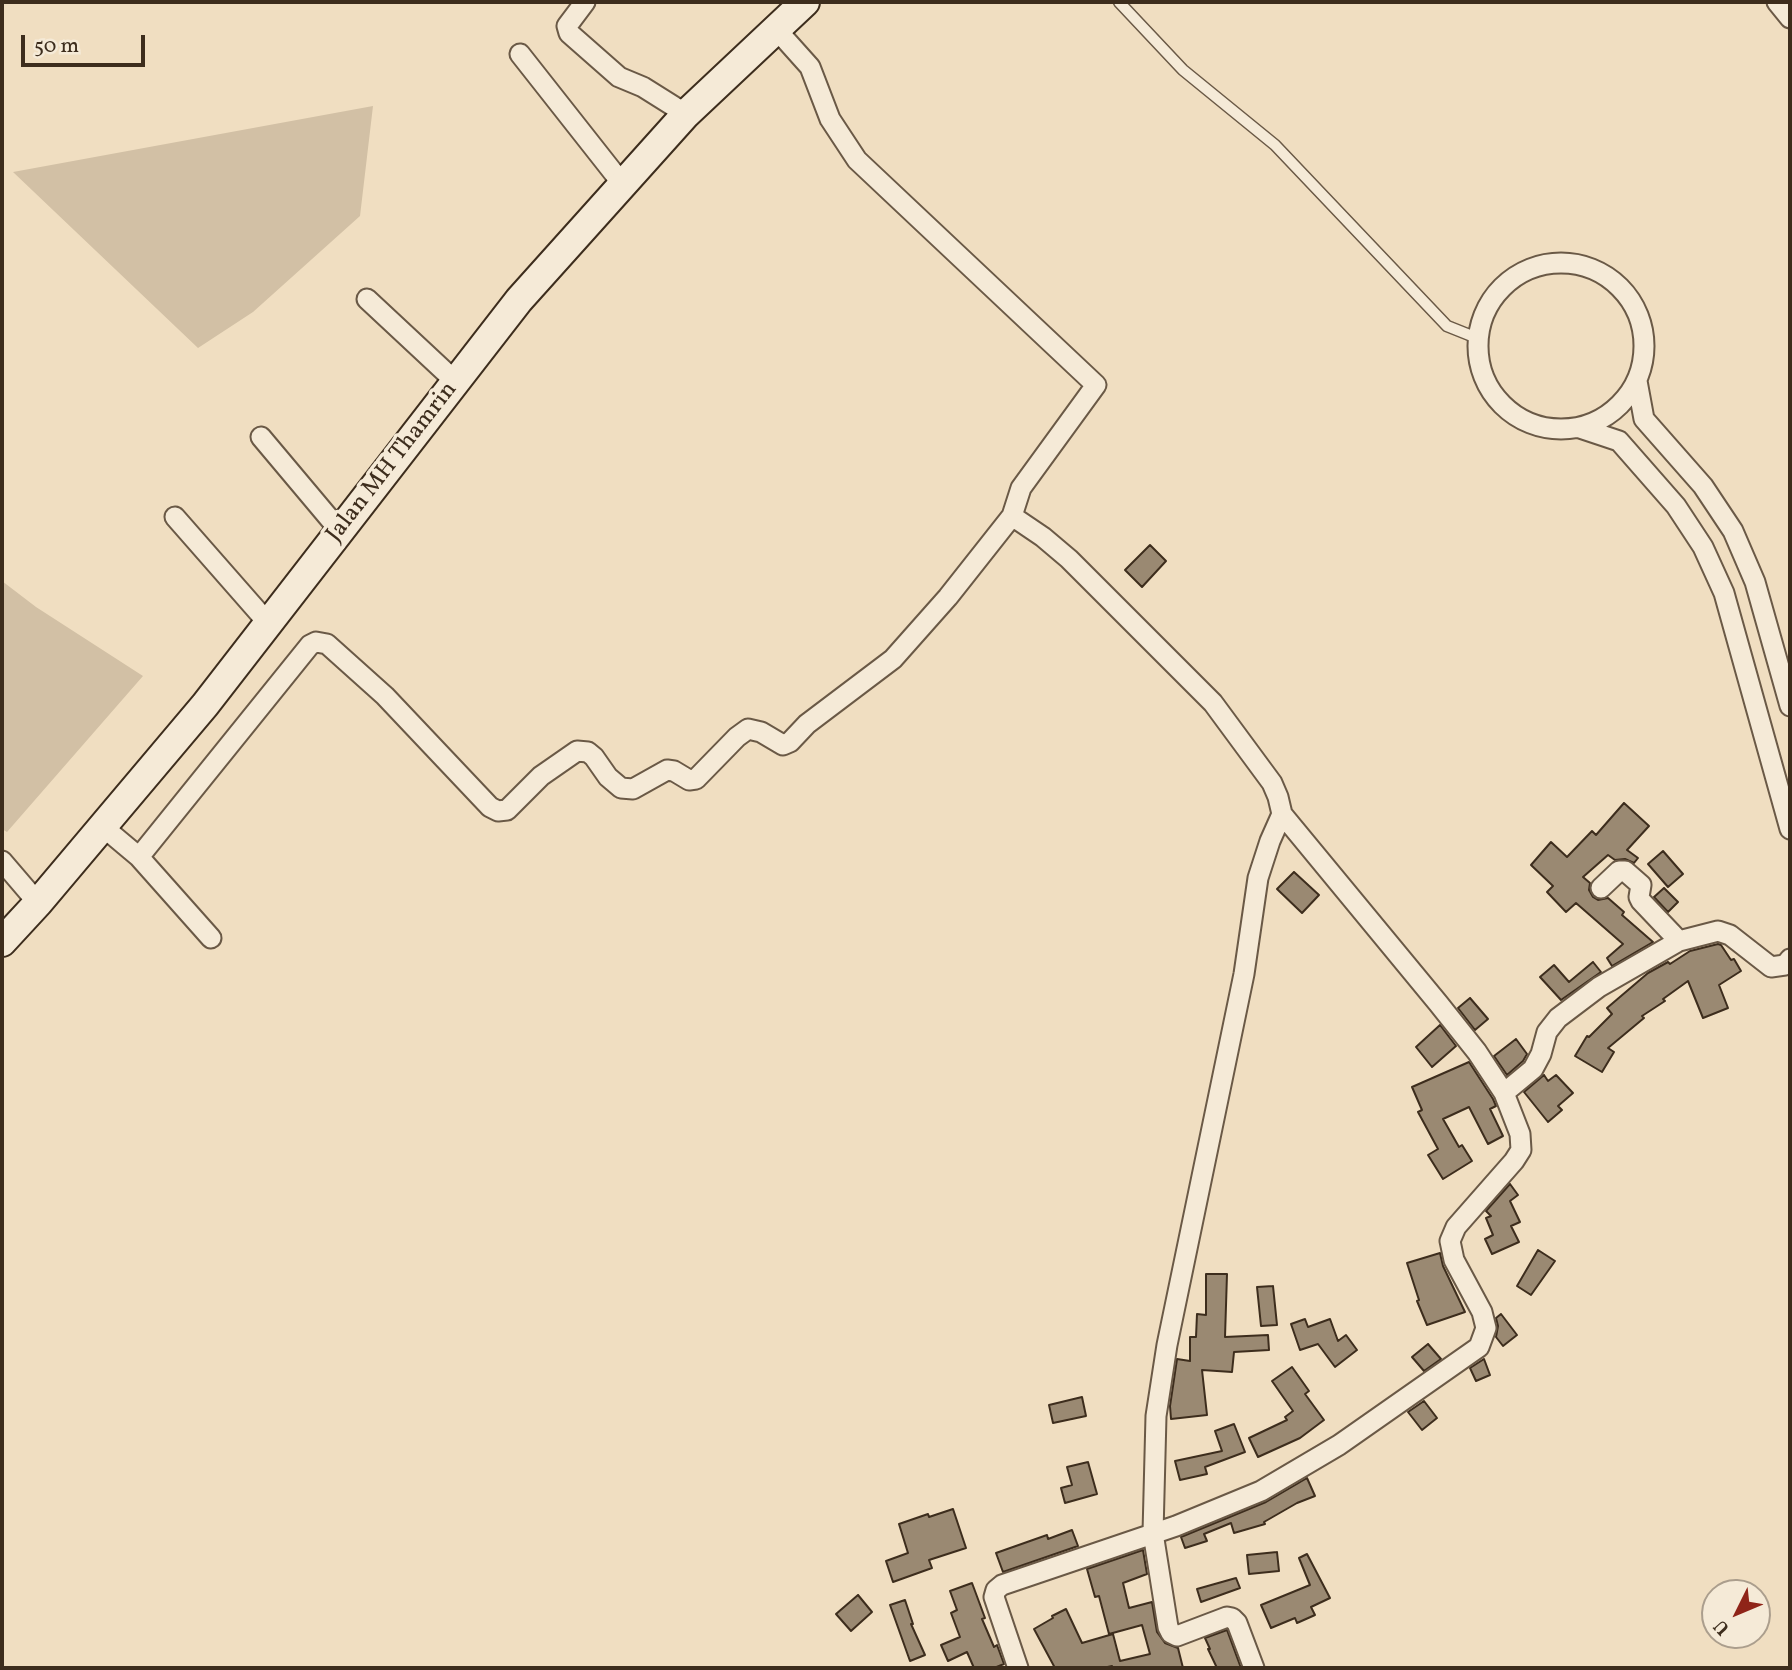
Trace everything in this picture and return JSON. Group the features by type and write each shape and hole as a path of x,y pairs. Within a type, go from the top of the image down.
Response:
{"street":[{"path":"585,2 567,26 569,33 619,77 643,87 686,114"},
{"name":"Jalan MH Thamrin","path":"2,942 38,904 205,705 519,300 686,114 805,2"},
{"path":"1777,2 1790,18"},
{"path":"139,857 310,645 316,642 327,644 385,696 490,807 498,811 507,810 541,776 577,751 588,752 594,757 608,777 621,788 633,789 667,770 696,779 748,729 761,732 783,745 790,742 807,724 894,659 948,597 1012,516 1021,488 1096,385 857,160 830,120 810,67 776,29"},
{"path":"520,54 624,186"},
{"path":"1637,382 1614,411 1580,428 1554,430 1529,424 1501,405 1483,376 1477,338 1486,308 1504,284 1531,268 1563,262 1595,270 1622,289 1639,317 1644,349 1637,382 1644,419 1703,485 1733,531 1755,582 1790,706"},
{"path":"367,299 456,382"},
{"path":"1580,428 1619,441 1676,506 1703,547 1724,593 1790,829"},
{"path":"261,437 340,531"},
{"path":"1012,516 1069,559 1213,703 1272,783 1282,814 1477,1052 1504,1093 1520,1134 1521,1150 1456,1227 1450,1241 1454,1260 1482,1312 1486,1328 1479,1347 1339,1445 1261,1491 1177,1526 1002,1585 994,1597 1018,1668"},
{"path":"175,517 268,623"},
{"path":"1254,1668 1237,1623 1230,1617 1177,1636 1167,1627 1153,1533 1156,1416 1167,1345 1244,974 1258,878 1269,841 1282,814"},
{"path":"102,826 139,857 211,937"},
{"path":"2,861 38,904"},
{"path":"1601,888 1619,871 1625,871 1641,886 1641,901 1679,941"},
{"path":"1504,1093 1534,1069 1551,1024 1599,987 1679,941 1718,931 1730,934 1771,967 1785,965 1790,958"}],"lane":[{"path":"1119,2 1183,70 1275,145 1447,326 1477,338"}],"shaded area":[{"path":"373,106 360,216 253,312 198,348 13,172"},
{"path":"2,581 36,607 143,676 7,832 2,829"}],"building":[{"path":"1150,545 1166,561 1142,587 1125,570"},
{"path":"1624,803 1649,826 1627,850 1638,858 1634,863 1625,859 1615,860 1608,855 1583,877 1590,883 1589,890 1593,897 1598,900 1608,898 1624,912 1622,915 1653,942 1612,966 1607,958 1623,944 1576,903 1566,912 1547,892 1553,886 1531,865 1551,842 1567,857 1592,831 1596,835"},
{"path":"1663,851 1683,874 1668,887 1648,864"},
{"path":"1294,872 1319,895 1302,913 1277,889"},
{"path":"1664,888 1678,902 1668,912 1654,897"},
{"path":"1718,944 1731,960 1734,959 1741,971 1719,985 1728,1008 1703,1018 1688,981 1642,1016 1644,1018 1608,1048 1614,1052 1602,1072 1575,1056 1587,1036 1612,1014 1607,1008 1648,973 1668,962 1670,964 1690,951"},
{"path":"1593,962 1601,972 1561,1000 1540,977 1554,965 1569,982"},
{"path":"1470,998 1488,1019 1475,1030 1458,1008"},
{"path":"1440,1025 1456,1046 1432,1067 1416,1047"},
{"path":"1516,1039 1527,1054 1507,1075 1494,1056"},
{"path":"1469,1062 1493,1099 1496,1106 1490,1109 1503,1136 1488,1144 1469,1107 1443,1119 1459,1147 1462,1145 1472,1161 1443,1179 1428,1155 1438,1149 1418,1112 1422,1110 1412,1087"},
{"path":"1544,1075 1548,1081 1556,1075 1573,1093 1558,1106 1562,1110 1548,1122 1524,1092"},
{"path":"1510,1184 1518,1195 1510,1201 1520,1222 1511,1226 1519,1242 1492,1254 1485,1239 1493,1235 1486,1218 1491,1216 1486,1211"},
{"path":"1538,1250 1555,1261 1531,1295 1517,1286"},
{"path":"1440,1253 1443,1266 1465,1312 1427,1325 1417,1301 1419,1300 1407,1263"},
{"path":"1206,1274 1227,1274 1225,1337 1268,1335 1269,1350 1234,1352 1232,1372 1202,1370 1207,1415 1171,1419 1170,1406 1177,1359 1190,1361 1190,1337 1196,1337 1197,1314 1206,1315"},
{"path":"1273,1286 1277,1325 1261,1326 1257,1287"},
{"path":"1501,1314 1517,1335 1503,1346 1496,1337 1496,1318"},
{"path":"1305,1319 1308,1327 1330,1319 1338,1341 1346,1335 1357,1350 1335,1367 1318,1344 1300,1350 1291,1324"},
{"path":"1428,1344 1441,1359 1424,1371 1412,1357"},
{"path":"1484,1359 1490,1375 1476,1381 1470,1368"},
{"path":"1292,1367 1309,1391 1305,1394 1324,1420 1300,1438 1258,1457 1249,1438 1287,1420 1285,1417 1293,1411 1272,1381"},
{"path":"1082,1397 1086,1416 1053,1423 1049,1405"},
{"path":"1424,1401 1437,1418 1422,1430 1408,1412"},
{"path":"1234,1424 1245,1452 1205,1467 1207,1474 1180,1480 1175,1461 1222,1451 1215,1431"},
{"path":"1088,1462 1097,1494 1065,1503 1061,1488 1072,1485 1067,1467"},
{"path":"1307,1478 1315,1496 1297,1503 1264,1522 1265,1524 1234,1533 1231,1523 1204,1534 1207,1541 1185,1548 1181,1537 1266,1502"},
{"path":"953,1509 966,1548 929,1560 932,1568 893,1582 886,1561 908,1553 899,1524"},
{"path":"1072,1530 1078,1546 1003,1572 996,1553 1047,1535 1048,1539"},
{"path":"1143,1550 1147,1574 1123,1583 1129,1608 1152,1602 1157,1632 1165,1643 1178,1648 1183,1668 1055,1668 1034,1629 1066,1609 1082,1643 1113,1634 1120,1661 1150,1654 1142,1625 1109,1634 1099,1596 1095,1597 1087,1569"},
{"path":"1277,1552 1279,1571 1249,1574 1247,1555"},
{"path":"1307,1554 1330,1598 1311,1607 1315,1615 1297,1623 1295,1618 1271,1628 1261,1605 1310,1585 1299,1558"},
{"path":"1236,1578 1240,1588 1201,1602 1197,1589"},
{"path":"972,1583 985,1618 982,1619 1004,1664 994,1668 974,1668 967,1652 948,1661 941,1645 960,1637 951,1613 957,1610 950,1591"},
{"path":"858,1595 872,1612 851,1631 836,1614"},
{"path":"905,1600 911,1624 925,1655 910,1661 890,1605"},
{"path":"1227,1630 1241,1668 1217,1668 1208,1649 1205,1638"}]}
